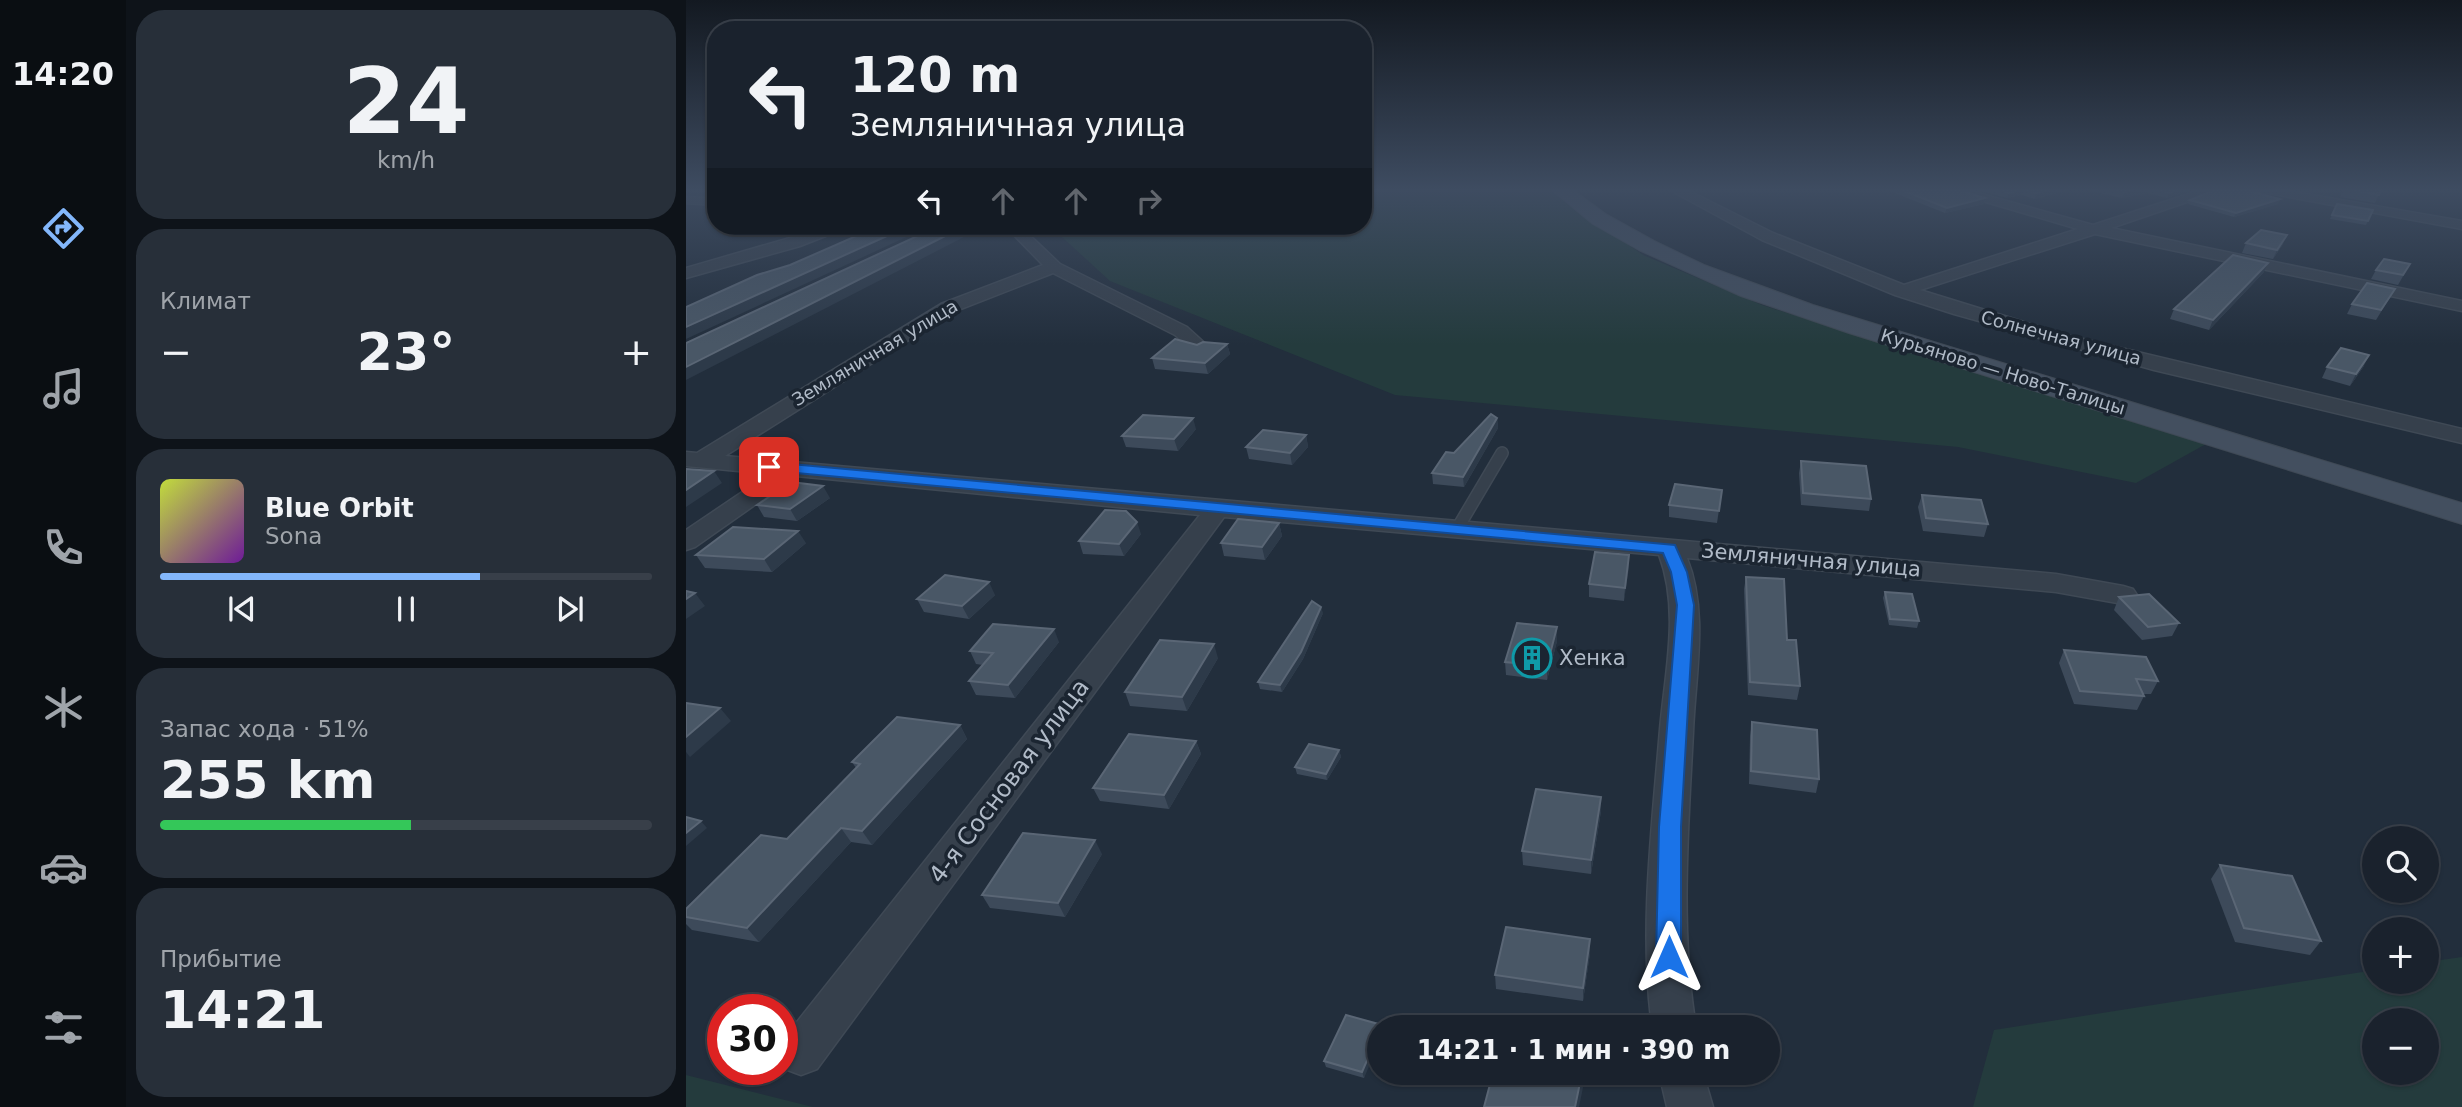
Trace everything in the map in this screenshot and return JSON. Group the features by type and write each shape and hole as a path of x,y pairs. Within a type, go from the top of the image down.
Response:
{"main road":[{"name":"Курьяново — Ново-Талицы","path":"1641,242 1747,288 1896,339 2462,514"},
{"name":"Курьяново — Ново-Талицы","path":"1659,242 1674,250 1792,295 2462,502"}],"street":[{"path":"686,273 799,242"},
{"path":"1028,242 1054,267 1181,331 1200,347"},
{"name":"Солнечная улица","path":"1776,242 1901,291 2114,354 2462,436"},
{"path":"1901,291 2054,242"},
{"path":"2154,242 2462,306"},
{"name":"Земляничная улица","path":"695,459 947,308 1054,267"},
{"name":"Земляничная улица","path":"695,459 1217,509 2016,579 2123,595"},
{"path":"686,542 790,469"},
{"name":"4-я Сосновая улица","path":"801,1053 1217,509"},
{"path":"1670,549 1679,572 1685,605 1670,827 1668,934 1673,1015"},
{"path":"1684,1085 1690,1107"}],"lane":[{"path":"1457,529 1502,453"}],"green space":[{"path":"1067,242 1624,242 1643,255 1762,305 2206,444 2136,483 1958,447 1395,395 1110,281"},
{"path":"2462,957 2462,1107 1973,1107 1994,1030 2362,972 2362,994 2439,994 2439,960"},
{"path":"686,1075 707,1080 707,1085 726,1085 813,1107 686,1107"}],"building":[{"path":"843,242 874,242 686,327 686,307 757,275 790,265"},
{"path":"905,242 934,242 686,367 686,343"},
{"path":"2248,242 2283,242 2277,250"},
{"path":"2233,255 2268,263 2213,320 2174,309"},
{"path":"2384,259 2410,264 2403,275 2376,270"},
{"path":"2367,283 2395,289 2381,310 2352,304"},
{"path":"1175,339 1197,345 1203,342 1227,344 1205,363 1152,358"},
{"path":"2341,348 2369,355 2356,374 2327,367"},
{"path":"1491,414 1497,418 1463,477 1432,473 1446,452 1454,453"},
{"path":"1143,415 1193,418 1174,439 1122,436"},
{"path":"1263,430 1306,435 1290,453 1246,447"},
{"path":"1801,461 1866,466 1871,499 1803,493"},
{"path":"686,469 714,471 686,490"},
{"path":"791,482 823,486 790,509 757,505"},
{"path":"1675,484 1722,490 1719,511 1669,505"},
{"path":"1922,495 1981,500 1988,524 1926,518"},
{"path":"1105,510 1126,511 1137,522 1119,544 1079,541"},
{"path":"1238,519 1279,523 1262,547 1221,543"},
{"path":"733,527 798,531 764,559 696,555"},
{"path":"1595,552 1629,555 1625,588 1589,584"},
{"path":"945,575 989,582 962,606 917,599"},
{"path":"1746,577 1784,579 1787,640 1796,640 1800,686 1750,682"},
{"path":"686,591 695,593 686,599"},
{"path":"1885,592 1912,594 1919,621 1890,619"},
{"path":"2149,594 2179,623 2148,627 2119,597"},
{"path":"1312,601 1321,607 1301,652 1280,685 1258,682"},
{"path":"1517,623 1557,627 1547,666 1505,662"},
{"path":"993,624 1054,629 1008,685 969,681 993,653 970,651"},
{"path":"1160,640 1214,644 1182,697 1125,692"},
{"path":"2064,650 2146,657 2158,681 2136,679 2144,696 2080,691"},
{"path":"686,703 720,708 686,737"},
{"path":"897,717 960,725 862,831 841,828 747,928 686,917 686,909 761,835 787,839 860,764 852,762"},
{"path":"1752,722 1817,730 1819,779 1751,771"},
{"path":"1129,734 1196,741 1164,795 1093,788"},
{"path":"1309,744 1339,750 1326,774 1295,767"},
{"path":"1536,789 1601,797 1591,860 1522,851"},
{"path":"686,817 701,821 686,833"},
{"path":"1023,833 1095,840 1058,903 982,895"},
{"path":"2220,865 2292,876 2321,941 2244,928"},
{"path":"1506,927 1590,939 1583,988 1495,975"},
{"path":"1346,1015 1367,1021 1367,1061 1362,1072 1324,1061"},
{"path":"1490,1085 1580,1085 1575,1107 1484,1107"}],"place":[{"name":"Хенка","path":"1532,658"}],"route":[{"path":"769,467 1670,549 1679,572 1685,605 1670,827 1669,957"}]}
